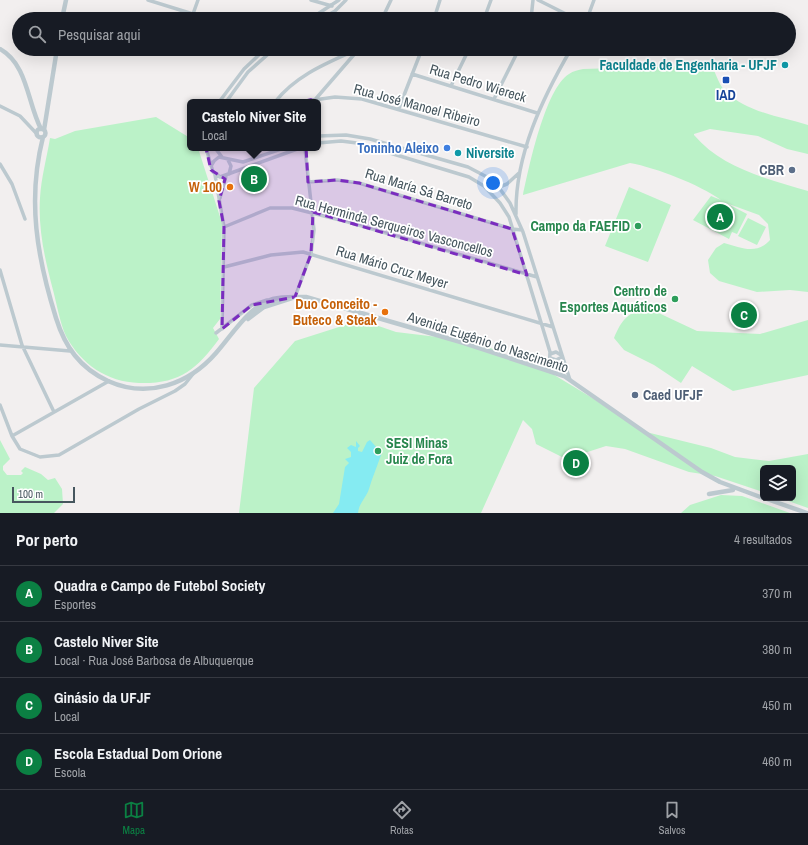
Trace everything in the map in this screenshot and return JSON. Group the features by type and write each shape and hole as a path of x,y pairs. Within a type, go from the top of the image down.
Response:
{"street":[{"path":"63,12 66,0"},
{"path":"148,0 187,12"},
{"path":"194,12 198,0"},
{"path":"311,0 332,6"},
{"path":"322,12 339,0"},
{"path":"334,12 346,0"},
{"path":"385,12 391,0"},
{"path":"436,12 440,0"},
{"path":"487,12 491,0"},
{"path":"532,12 533,0"},
{"path":"538,0 562,12"},
{"path":"590,12 594,0"},
{"path":"0,49 9,54 17,64 40,133"},
{"name":"Avenida Eugênio do Nascimento","path":"56,56 40,133 41,147 35,193 36,238 46,288 59,327 70,351 86,368 110,381 132,388 154,389 176,383 193,374 216,354 250,312 272,299 306,297 549,371 570,380 715,479 760,496"},
{"path":"221,99 257,56"},
{"path":"228,99 257,63 266,56"},
{"path":"277,99 285,90 307,73 343,56"},
{"path":"315,99 352,56"},
{"path":"399,108 419,56"},
{"path":"451,86 466,56"},
{"path":"494,99 516,56"},
{"path":"516,215 516,199 520,172 537,113 548,88 566,56"},
{"path":"253,59 257,63"},
{"name":"Rua Pedro Wiereck","path":"412,74 537,113"},
{"path":"231,86 236,89"},
{"name":"Rua José Manoel Ribeiro","path":"321,100 348,97 362,99 399,108 527,147"},
{"path":"0,106 20,116 40,133"},
{"path":"321,136 346,135 370,139 468,167 484,176 499,188 510,203 522,230 570,380"},
{"path":"369,146 370,139"},
{"path":"321,143 341,142 369,146 470,177 489,191 509,217 543,325 550,356 549,371"},
{"path":"207,151 215,175 224,227 222,329"},
{"path":"217,151 222,157 228,160 243,162 276,152 278,157"},
{"path":"215,175 220,177 227,176 293,151"},
{"path":"295,297 311,254 314,230 305,151"},
{"path":"408,158 411,151"},
{"path":"211,166 216,158 222,157"},
{"path":"219,201 227,176 231,169 228,160"},
{"path":"452,171 454,163"},
{"path":"0,164 12,184 25,219"},
{"path":"489,191 499,188 511,181 520,172"},
{"name":"Rua María Sá Barreto","path":"308,182 337,180 359,183 512,229 522,230"},
{"name":"Rua Herminda Serqueiros Vasconcellos","path":"224,227 270,208 292,208 313,212 537,277"},
{"name":"Rua Mário Cruz Meyer","path":"224,267 276,254 294,252 311,254 553,327"},
{"path":"0,270 23,347 54,412"},
{"name":"Avenida Eugênio do Nascimento","path":"233,332 264,307 295,297"},
{"path":"216,333 252,305 272,299"},
{"path":"0,345 70,351"},
{"path":"550,356 556,352 562,356"},
{"path":"550,356 556,360 562,356"},
{"path":"0,405 12,436 20,449 33,455 45,457 59,455 139,409 175,391 185,384 193,374"},
{"path":"12,436 110,381"},
{"name":"Avenida Eugênio do Nascimento","path":"659,442 700,474 733,490 760,497"},
{"path":"709,494 733,490"},
{"name":"Avenida Eugênio do Nascimento","path":"773,501 807,513"}],"highlighted area":[{"path":"314,99 305,129 308,182 337,180 359,183 512,229 527,275 313,212 311,254 295,297 252,305 222,329 224,227 219,201 225,179 211,170 205,144 207,122"}],"green space":[{"path":"701,61 709,62 725,91 743,104 764,113 808,125 808,154 787,149 758,136 710,129 694,135 718,156 746,171 808,191 808,292 790,290 757,292 719,281 710,273 708,260 716,248 724,243 748,249 760,248 770,240 768,224 759,215 726,203 747,214 737,234 732,232 729,239 693,220 711,196 721,200 701,188 665,173 630,163 523,195 529,166 545,111 560,82 569,74 583,69 682,66"},
{"path":"156,117 187,136 187,151 199,151 222,223 220,319 213,328 219,339 203,359 186,373 176,378 153,383 127,382 116,379 96,370 87,363 72,346 66,336 60,320 45,256 41,233 40,198 50,138 55,139 75,131"},
{"name":"Campo da FAEFID","path":"629,187 671,205 648,262 605,246"},
{"path":"748,218 766,227 757,245 738,236"},
{"path":"648,308 697,331 760,334 808,320 808,375 733,391 692,366 681,383 654,365 624,350 614,338 626,317 635,312"},
{"name":"SESI Minas Juiz de Fora","path":"361,320 396,332 479,342 514,360 551,373 642,431 711,448 735,457 769,461 808,454 808,508 788,501 796,501 796,465 760,465 760,491 715,476 689,472 625,449 606,446 566,459 536,444 532,429 523,420 481,513 239,513 254,388 295,341"},
{"path":"0,440 10,459 3,466 3,470 7,475 21,475 23,473 21,471 25,467 41,474 48,480 55,478 62,489 63,504 54,513 0,513"},
{"path":"721,495 742,496 790,513 681,513 690,505"}],"water":[{"path":"370,440 381,455 369,489 358,513 333,513 339,504 345,467 349,463 345,459 351,457 351,452 347,448 351,445 356,447 356,441 360,446 358,451 362,452 367,442"}],"place":[{"name":"Faculdade de Engenharia - UFJF","path":"785,65"},
{"name":"IAD","path":"726,80"},
{"name":"Toninho Aleixo","path":"447,148"},
{"name":"Niversite","path":"458,153"},
{"name":"CBR","path":"792,170"},
{"name":"Castelo Niver Site","path":"254,179"},
{"name":"W 100","path":"230,187"},
{"name":"Quadra e Campo de Futebol Society","path":"720,217"},
{"name":"Campo da FAEFID","path":"638,226"},
{"name":"Centro de Esportes Aquáticos","path":"675,299"},
{"name":"Duo Conceito - Buteco & Steak","path":"385,312"},
{"name":"Ginásio da UFJF","path":"744,315"},
{"name":"Caed UFJF","path":"635,395"},
{"name":"SESI Minas Juiz de Fora","path":"378,451"},
{"name":"Escola Estadual Dom Orione","path":"576,463"}]}
